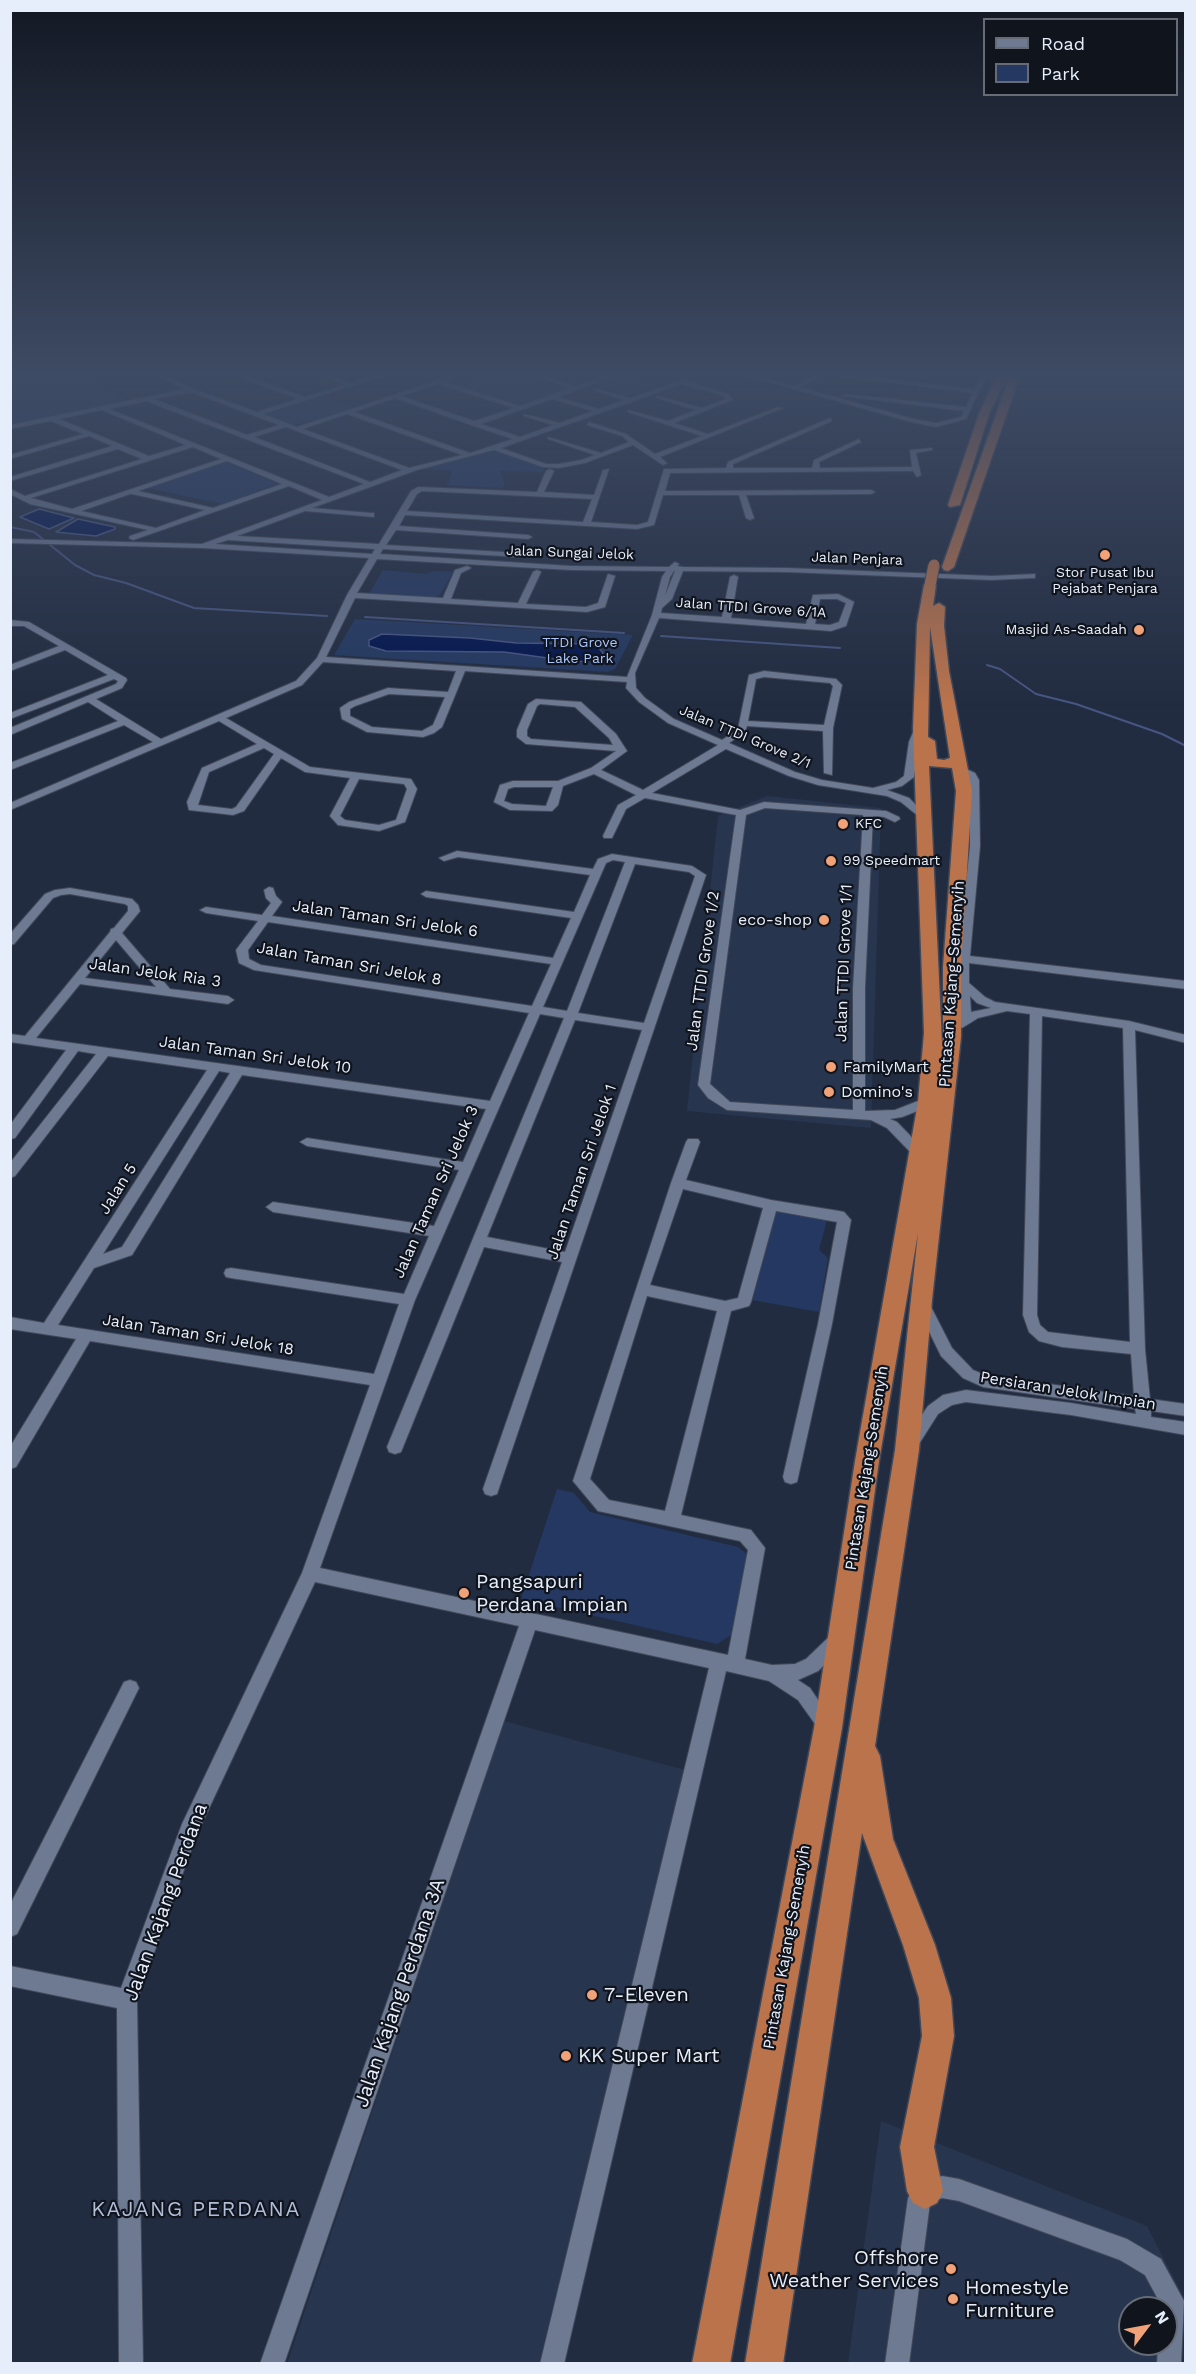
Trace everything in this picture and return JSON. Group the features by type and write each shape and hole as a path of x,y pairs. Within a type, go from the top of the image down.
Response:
{"highway":[{"path":"952,512 961,486"},
{"name":"Pintasan Kajang-Semenyih","path":"711,2364 828,1728 867,1461 921,1155 933,1033 920,728 924,624 940,563 971,486"},
{"name":"Pintasan Kajang-Semenyih","path":"764,2364 907,1450 921,1300 959,1029 952,967 964,790 941,660 936,585"},
{"path":"921,699 927,718 930,762 961,765"},
{"path":"922,800 926,788 938,780 952,782 964,790"},
{"path":"863,1741 878,1839 919,1945 935,1998 938,2036 917,2146 925,2192"}],"street":[{"path":"25,498 64,486"},
{"path":"72,511 148,486"},
{"path":"133,538 283,486"},
{"path":"293,486 327,499"},
{"path":"205,546 223,537 364,486"},
{"path":"540,494 543,486"},
{"path":"586,524 601,486"},
{"path":"404,513 637,527 651,523 662,486"},
{"path":"141,488 224,506"},
{"path":"394,528 414,493 432,488 596,497"},
{"path":"10,491 25,498 72,511 157,530"},
{"path":"130,491 214,510"},
{"path":"660,494 871,492"},
{"path":"742,493 750,518"},
{"path":"303,508 312,511 371,515"},
{"path":"223,537 381,554 517,560 535,521"},
{"path":"394,528 528,537"},
{"path":"10,807 299,683 321,658 339,622 347,615 366,576 397,531 394,528"},
{"name":"Jalan Sungai Jelok","path":"10,541 205,546 517,560 591,569 648,565 676,569"},
{"path":"360,554 365,561 381,554"},
{"path":"648,565 693,562 787,570"},
{"path":"321,658 630,680 637,655 656,615 659,606 658,598 666,578 676,569 693,562"},
{"path":"648,565 666,578"},
{"path":"446,601 458,572 467,568"},
{"path":"659,606 668,599 676,569"},
{"name":"Jalan Penjara","path":"676,569 787,570 992,578 1032,576"},
{"path":"522,606 537,572"},
{"path":"355,595 595,609 602,604 611,576"},
{"path":"726,620 734,577"},
{"name":"Jalan TTDI Grove 6/1A","path":"656,615 831,628 843,624 850,602 838,596 816,597 810,626"},
{"path":"10,623 26,624 123,680 119,686 10,732"},
{"path":"10,668 65,647"},
{"path":"452,695 388,691 345,708 345,717 370,730 423,734 437,727 452,695 462,668"},
{"path":"10,716 116,675"},
{"path":"608,836 622,807 723,745 742,730 752,677 774,675 826,679 838,685 828,728 830,773"},
{"name":"Jalan TTDI Grove 2/1","path":"630,680 632,688 642,700 671,721 723,745 820,783 875,789 905,800 923,818"},
{"path":"89,699 159,742"},
{"path":"559,784 553,805 548,810 510,807 499,802 504,787 513,784 559,784 594,770 622,751 613,736 578,704 539,701 533,704 522,730 522,737 529,742 620,748"},
{"path":"10,716 26,725"},
{"path":"219,717 308,770 408,781 412,789 400,822 379,828 342,823 335,816 356,776"},
{"path":"10,767 125,721"},
{"path":"742,723 828,728"},
{"name":"Jalan TTDI Grove 2/1","path":"875,789 899,784 909,777 914,742 920,728"},
{"path":"265,744 206,770 192,802 193,808 233,812 240,809 275,758 281,754"},
{"path":"959,1029 975,846 974,780 961,765"},
{"path":"594,770 642,794 741,813 764,805 886,814 895,819"},
{"name":"Jalan TTDI Grove 1/2","path":"741,813 704,1084 712,1095 727,1106 865,1115"},
{"name":"Jalan TTDI Grove 1/1","path":"865,1115 859,988 868,813"},
{"path":"395,1447 571,1015 631,860 612,857 602,861 598,873 457,854 444,858"},
{"name":"Jalan Taman Sri Jelok 1","path":"490,1489 701,875 692,869 631,860"},
{"name":"Jalan Taman Sri Jelok 3","path":"310,1573 408,1300 598,873"},
{"name":"Jalan Taman Sri Jelok 8","path":"269,890 271,898 277,902 268,918 242,950 243,961 258,968 536,1011"},
{"path":"10,942 49,896 70,891 128,901 134,911 115,931 28,1041"},
{"path":"426,894 579,916"},
{"name":"Jalan Taman Sri Jelok 6","path":"206,910 558,962"},
{"path":"115,931 167,993"},
{"path":"964,959 1185,985"},
{"name":"Jalan Jelok Ria 3","path":"77,980 228,1000"},
{"path":"964,984 981,1000 1010,1009 1129,1025 1185,1039"},
{"path":"959,1029 987,1011 1010,1009"},
{"path":"536,1011 648,1027"},
{"path":"1036,1012 1030,1315 1034,1328 1044,1337 1138,1349"},
{"path":"1129,1025 1138,1349 1144,1422"},
{"name":"Jalan Taman Sri Jelok 10","path":"10,1038 494,1106"},
{"path":"10,1135 75,1047"},
{"path":"10,1173 106,1050"},
{"name":"Jalan 5","path":"47,1329 91,1264 216,1066"},
{"path":"91,1264 127,1251 239,1069"},
{"path":"865,1115 897,1114 928,1102"},
{"path":"865,1115 892,1125 921,1155"},
{"path":"307,1142 467,1167"},
{"path":"552,2364 757,1548 745,1535 604,1506 581,1480 642,1289 693,1142"},
{"path":"678,1183 771,1205 839,1216 844,1220 825,1324 791,1477"},
{"path":"642,1289 725,1307 736,1306 744,1302 771,1205"},
{"path":"273,1207 438,1232"},
{"path":"479,1241 570,1258"},
{"path":"231,1273 408,1300"},
{"name":"Persiaran Jelok Impian","path":"921,1300 946,1352 968,1374 983,1381 1142,1402 1185,1410"},
{"path":"671,1520 725,1307"},
{"name":"Jalan Taman Sri Jelok 18","path":"10,1323 380,1381"},
{"path":"10,1462 85,1336"},
{"name":"Persiaran Jelok Impian","path":"907,1450 933,1410 948,1399 966,1396 1185,1429"},
{"path":"310,1573 772,1673 796,1672 812,1665 841,1636"},
{"name":"Jalan Kajang Perdana","path":"131,2364 127,2000 189,1831 310,1573"},
{"name":"Jalan Kajang Perdana 3A","path":"272,2364 529,1622"},
{"path":"772,1673 790,1682 804,1694 828,1728"},
{"path":"10,1927 130,1688"},
{"path":"10,1976 127,2000"},
{"path":"897,2364 919,2198 925,2192 942,2187 958,2190 1127,2251 1153,2267 1172,2301 1169,2364"}],"shaded area":[{"path":"39,509 74,518 49,529 20,517"},
{"path":"78,519 115,527 115,529 96,536 56,532"},
{"path":"382,634 470,638 516,643 588,644 598,647 603,653 601,659 577,662 504,652 386,651 369,646 369,640"},
{"path":"767,796 881,808 871,1128 687,1111 718,816"},
{"path":"504,1721 685,1770 539,2363 287,2364"},
{"path":"881,2121 1147,2226 1184,2298 1182,2363 848,2364"}],"green space":[{"path":"155,486 273,486 222,504 148,488"},
{"path":"462,486 504,486 502,488"},
{"path":"383,570 426,574 433,571 453,572 440,595 433,598 369,594"},
{"name":"TTDI Grove Lake Park","path":"355,619 633,635 615,669 608,672 334,655"},
{"path":"774,1208 828,1216 819,1250 828,1258 819,1312 752,1300"},
{"path":"557,1489 574,1493 590,1512 738,1547 749,1556 736,1632 717,1644 521,1599"}],"waterway":[{"path":"10,527 34,532 75,565 94,575 126,583 194,608 327,616"},
{"path":"365,617 624,633"},
{"path":"661,636 840,648"},
{"path":"987,665 1000,669 1036,694 1076,704 1162,734 1186,746"}],"place":[{"name":"Stor Pusat Ibu Pejabat Penjara","path":"1105,555"},
{"name":"Masjid As-Saadah","path":"1139,630"},
{"name":"KFC","path":"843,824"},
{"name":"99 Speedmart","path":"831,861"},
{"name":"eco-shop","path":"824,920"},
{"name":"FamilyMart","path":"831,1067"},
{"name":"Domino's","path":"829,1092"},
{"name":"Pangsapuri Perdana Impian","path":"464,1593"},
{"name":"7-Eleven","path":"592,1995"},
{"name":"KK Super Mart","path":"566,2056"},
{"name":"Offshore Weather Services","path":"951,2269"},
{"name":"Homestyle Furniture","path":"953,2299"}],"district":[{"name":"KAJANG PERDANA","path":"196,2210"}]}
